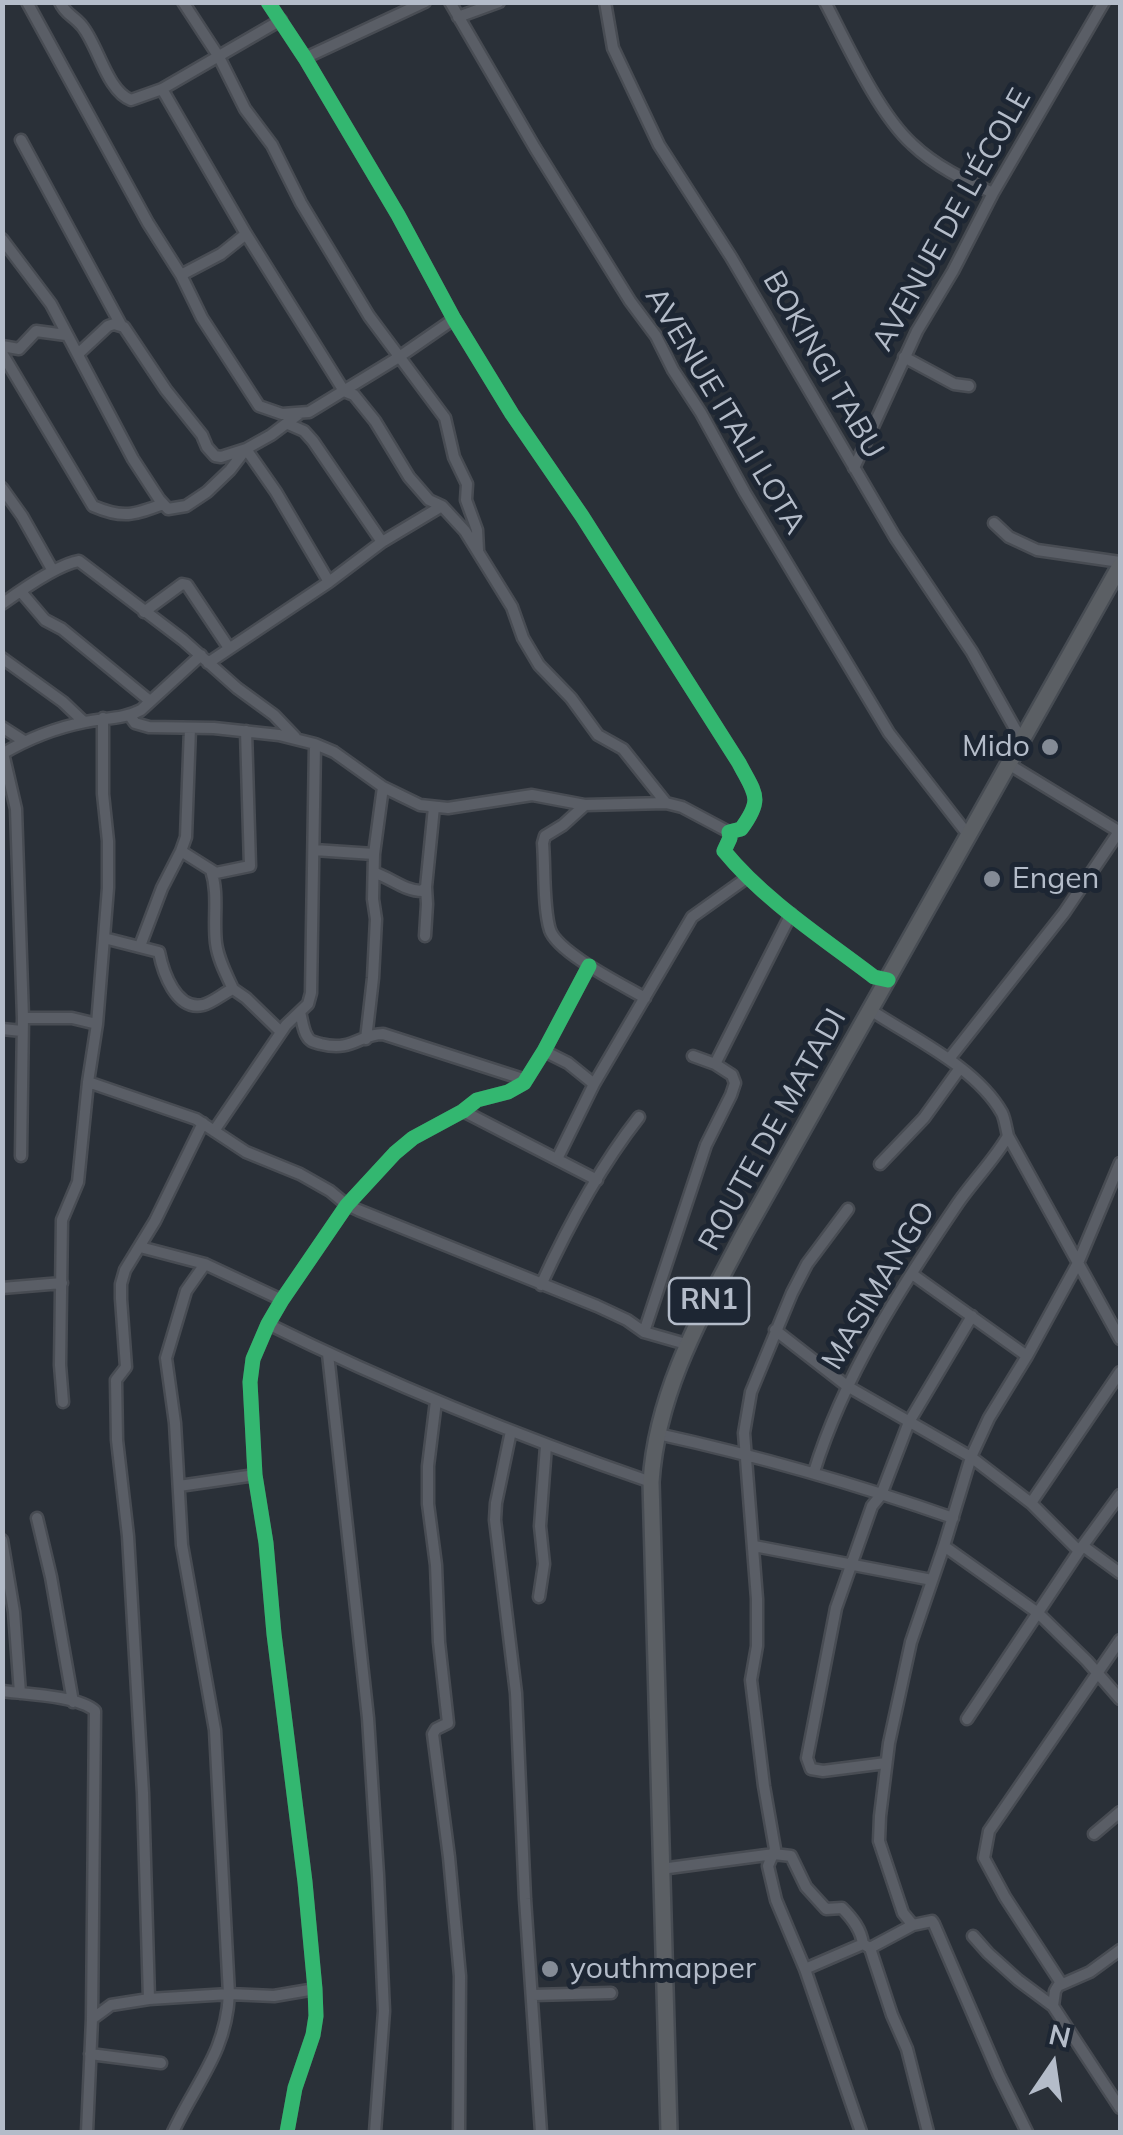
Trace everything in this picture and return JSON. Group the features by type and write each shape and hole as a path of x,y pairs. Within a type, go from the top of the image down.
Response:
{"highway":[{"name":"ROUTE DE MATADI","path":"668,2132 651,1482 658,1434 676,1370 744,1234 1120,564"}],"street":[{"path":"27,2 202,318 259,406 282,414 309,412 454,320"},
{"path":"60,2 66,14 82,26 121,96 136,100 281,20"},
{"path":"183,2 220,57 245,109 268,139 301,203 369,316 444,418 454,457 467,484 466,500 477,530 478,551"},
{"path":"130,716 135,723 149,727 214,728 296,738 334,752 382,787 420,805 434,807 470,806 532,794 585,805 666,803 729,832 741,828 756,805 754,791 739,762 512,414 454,320 398,215 268,2"},
{"path":"305,58 425,2"},
{"name":"AVENUE ITALI LOTA","path":"450,2 534,148 656,336 888,733 969,836"},
{"path":"458,17 499,2"},
{"name":"BOKINGI TABU","path":"605,2 613,48 660,145 921,578 972,652 1022,741"},
{"path":"825,2 902,134 937,163 993,193"},
{"name":"AVENUE DE L'ÉCOLE","path":"854,468 904,358 993,193 1104,2"},
{"path":"162,88 246,234 344,390 356,398 374,421 408,478 457,521 512,607 523,638 540,665 598,734 623,749 666,803"},
{"path":"20,140 121,326 215,456 246,449 299,414"},
{"path":"181,275 221,254 246,234"},
{"path":"2,239 45,295 133,459 168,509 207,492 246,449"},
{"path":"78,354 108,326 121,326"},
{"path":"2,350 19,350 36,331 66,335"},
{"path":"2,350 93,506 128,516 163,504"},
{"path":"904,358 954,384 970,386"},
{"path":"288,424 304,431 313,442 382,542"},
{"path":"839,442 866,438"},
{"path":"246,449 330,582"},
{"path":"2,488 53,571"},
{"path":"21,1156 16,809 3,754 52,729 130,716 204,659 229,648 330,582 382,542 442,506"},
{"path":"994,522 1009,537 1038,550 1120,564"},
{"path":"2,604 53,571 79,560 274,715 296,738"},
{"path":"144,612 182,584 186,585 229,648"},
{"path":"22,593 45,620 62,628 150,701"},
{"path":"2,658 84,722"},
{"path":"63,1402 62,1220 78,1182 104,938 108,868 103,718"},
{"path":"2,727 24,741"},
{"path":"140,946 162,888 182,851 188,826 190,728"},
{"path":"182,851 216,873 250,866 246,731"},
{"path":"214,1131 280,1032 308,1004 312,993 316,744"},
{"path":"949,1060 1064,913 1120,831 1010,764"},
{"path":"366,1038 376,919 374,854 382,787"},
{"path":"585,805 550,831 543,843 550,928 559,942 588,966 645,998"},
{"path":"425,936 434,807"},
{"path":"729,832 724,851 748,877 874,977 888,980"},
{"path":"314,850 374,854"},
{"path":"211,870 216,890 218,954 233,989 280,1032"},
{"path":"374,873 410,890 422,891 426,887"},
{"path":"557,1159 594,1084 692,917 748,877"},
{"path":"715,1064 792,914"},
{"path":"104,938 159,952 164,974 180,996 193,1005 213,1002 233,989"},
{"path":"287,2132 316,2016 305,1882 255,1475 250,1382 253,1359 282,1300 348,1206 404,1145 477,1100 508,1092 526,1080 588,966"},
{"path":"872,1010 960,1068 1003,1114 1008,1136 1120,1340"},
{"path":"300,1012 312,1041 346,1046 383,1034 526,1080"},
{"path":"22,1018 72,1018 97,1024"},
{"path":"2,1029 22,1031"},
{"path":"544,1051 568,1062 594,1084"},
{"path":"644,1332 706,1146 734,1083 732,1075 693,1056"},
{"path":"880,1164 924,1118 960,1068"},
{"path":"88,1082 204,1124 246,1152 330,1190 348,1206 597,1306 644,1332 686,1344"},
{"path":"463,1110 597,1180"},
{"path":"542,1286 564,1234 614,1150 639,1117"},
{"path":"149,1999 143,1793 128,1536 117,1440 116,1380 126,1366 121,1284 204,1124"},
{"name":"MASIMANGO","path":"814,1472 847,1386 912,1274 1008,1136"},
{"path":"913,1924 904,1913 880,1848 886,1763 911,1642 971,1457 1078,1263 1120,1163"},
{"path":"848,1208 807,1264 776,1330 751,1392 744,1453 754,1546 757,1646 751,1680 775,1849 768,1866 776,1900 805,1968 861,2132"},
{"path":"140,1247 204,1264 282,1300"},
{"path":"173,2132 218,2050 229,1994 215,1730 185,1566 175,1423 166,1358 186,1291 204,1264"},
{"path":"912,1274 1027,1356"},
{"path":"2,1288 62,1283"},
{"path":"886,1763 823,1772 811,1769 808,1758 836,1608 872,1506 881,1495 908,1422 972,1316"},
{"path":"268,1324 328,1354 511,1432 651,1482"},
{"path":"776,1330 847,1386 971,1457 1031,1503 1081,1549 1120,1574"},
{"path":"328,1354 368,1718 378,1874 384,2012 375,2132"},
{"path":"1031,1503 1120,1372"},
{"path":"436,1400 428,1504 448,1722 433,1734 460,1976 459,2132"},
{"path":"511,1432 495,1520 516,1692 541,2132"},
{"path":"658,1434 814,1472 952,1518"},
{"path":"540,1598 546,1446"},
{"path":"179,1486 255,1475"},
{"path":"967,1719 1120,1495"},
{"path":"37,1518 72,1702"},
{"path":"2,1540 14,1612 20,1693"},
{"path":"754,1546 932,1580"},
{"path":"944,1546 1038,1613 1120,1699"},
{"path":"1061,1983 991,1871 984,1858 985,1844 990,1831 1120,1640"},
{"path":"2,1691 72,1702 89,1706 95,1712 87,2132"},
{"path":"1094,1834 1120,1812"},
{"path":"661,1868 774,1854 791,1856 806,1887 826,1908 842,1908 861,1934 907,2049 928,2132"},
{"path":"805,1968 913,1924 932,1921 998,2076 1027,2132"},
{"path":"973,1936 1018,1980 1054,2006 1120,2108"},
{"path":"1054,2006 1054,1991 1061,1983 1090,1972 1120,1950"},
{"path":"92,2019 111,2005 149,1999 229,1994 274,1996 314,1989"},
{"path":"533,1995 610,1993"},
{"path":"90,2054 162,2063"}],"cycle path":[{"path":"268,2 398,215 454,319 512,414 582,516 739,763 755,803 741,829 729,832 724,851 795,918 874,977 888,980"},
{"path":"287,2132 295,2088 313,2035 315,1989 266,1543 255,1475 250,1382 253,1359 282,1300 347,1205 413,1138 477,1100 508,1092 524,1083 589,966"}],"place":[{"name":"Mido","path":"1050,747"},
{"name":"Engen","path":"992,879"},
{"name":"youthmapper","path":"550,1969"}]}
